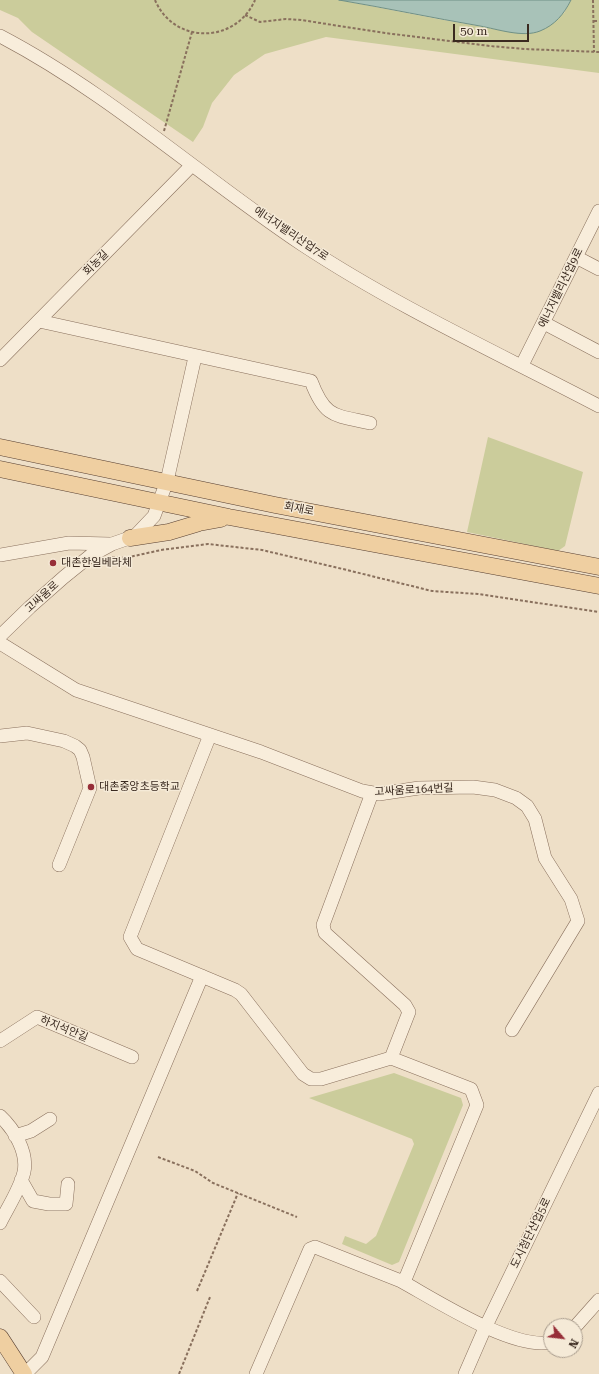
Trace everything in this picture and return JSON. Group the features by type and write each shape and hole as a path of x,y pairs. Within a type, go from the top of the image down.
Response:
{"main road":[{"name":"회재로","path":"0,446 275,505 599,567"},
{"name":"회재로","path":"0,469 229,517 599,586"},
{"path":"130,538 169,532 199,523 229,517"},
{"path":"0,1337 25,1374"}],"street":[{"name":"에너지밸리산업7로","path":"0,36 35,55 64,74 304,245 405,306 599,406"},
{"name":"회농길","path":"0,360 192,165"},
{"name":"에너지밸리산업9로","path":"522,365 599,211"},
{"path":"576,257 599,269"},
{"path":"39,321 195,357 311,381 322,406 332,414 370,423"},
{"path":"544,323 599,352"},
{"name":"고싸움로","path":"0,636 30,607 90,556 112,551 135,536 154,516 167,481 195,357"},
{"path":"0,555 69,543 112,551"},
{"name":"고싸움로164번길","path":"0,643 76,690 261,752 348,787 379,794 419,788 473,787 494,790 516,798 527,806 536,819 545,858 571,899 578,921 512,1030"},
{"path":"0,736 27,733 64,741 75,746 80,750 83,756 90,788 59,865"},
{"path":"210,735 130,937 137,949 241,994 303,1074 311,1078 321,1078 390,1058 471,1089 477,1105 406,1277 401,1281"},
{"path":"372,793 323,925 325,933 404,1005 409,1012 390,1058"},
{"path":"25,1374 42,1357 202,976"},
{"name":"하지석안길","path":"0,1041 37,1017 132,1056"},
{"name":"도시첨단산업5로","path":"465,1374 485,1328 597,1101"},
{"path":"0,1116 15,1136 22,1150 24,1161 24,1170 21,1180 0,1223"},
{"path":"15,1136 31,1131 50,1119"},
{"path":"21,1180 33,1201 49,1204 66,1204 68,1184"},
{"path":"256,1374 310,1249 315,1247 401,1281 485,1328 524,1340 537,1343 543,1343"},
{"path":"0,1281 34,1318"},
{"path":"583,1318 599,1300"}],"path":[{"path":"155,0 163,14 180,28 192,32 211,33 231,27 245,15 255,0"},
{"path":"593,0 594,52"},
{"path":"245,15 260,22 286,19 301,20 484,46 599,52"},
{"path":"594,22 599,21"},
{"path":"161,142 192,32"},
{"path":"112,551 125,558 161,550 208,544 262,550 432,591 478,594 599,612"},
{"path":"158,1156 196,1172 213,1183 297,1217"},
{"path":"197,1291 238,1193"},
{"path":"179,1374 210,1297"}],"green space":[{"path":"0,0 339,0 524,34 564,13 571,0 599,0 599,73 326,37 265,54 234,75 212,103 203,127 193,142 32,32 18,18 0,10"},
{"path":"488,437 583,472 565,546 558,551 467,532"},
{"path":"394,1073 461,1098 463,1105 399,1262 392,1265 342,1244 345,1236 366,1244 376,1236 414,1144 412,1139 309,1098"}],"shaded area":[{"path":"339,0 571,0 562,14 550,26 540,31 526,34"}],"place":[{"name":"대촌한일베라체","path":"53,563"},
{"name":"대촌중앙초등학교","path":"91,787"}]}
